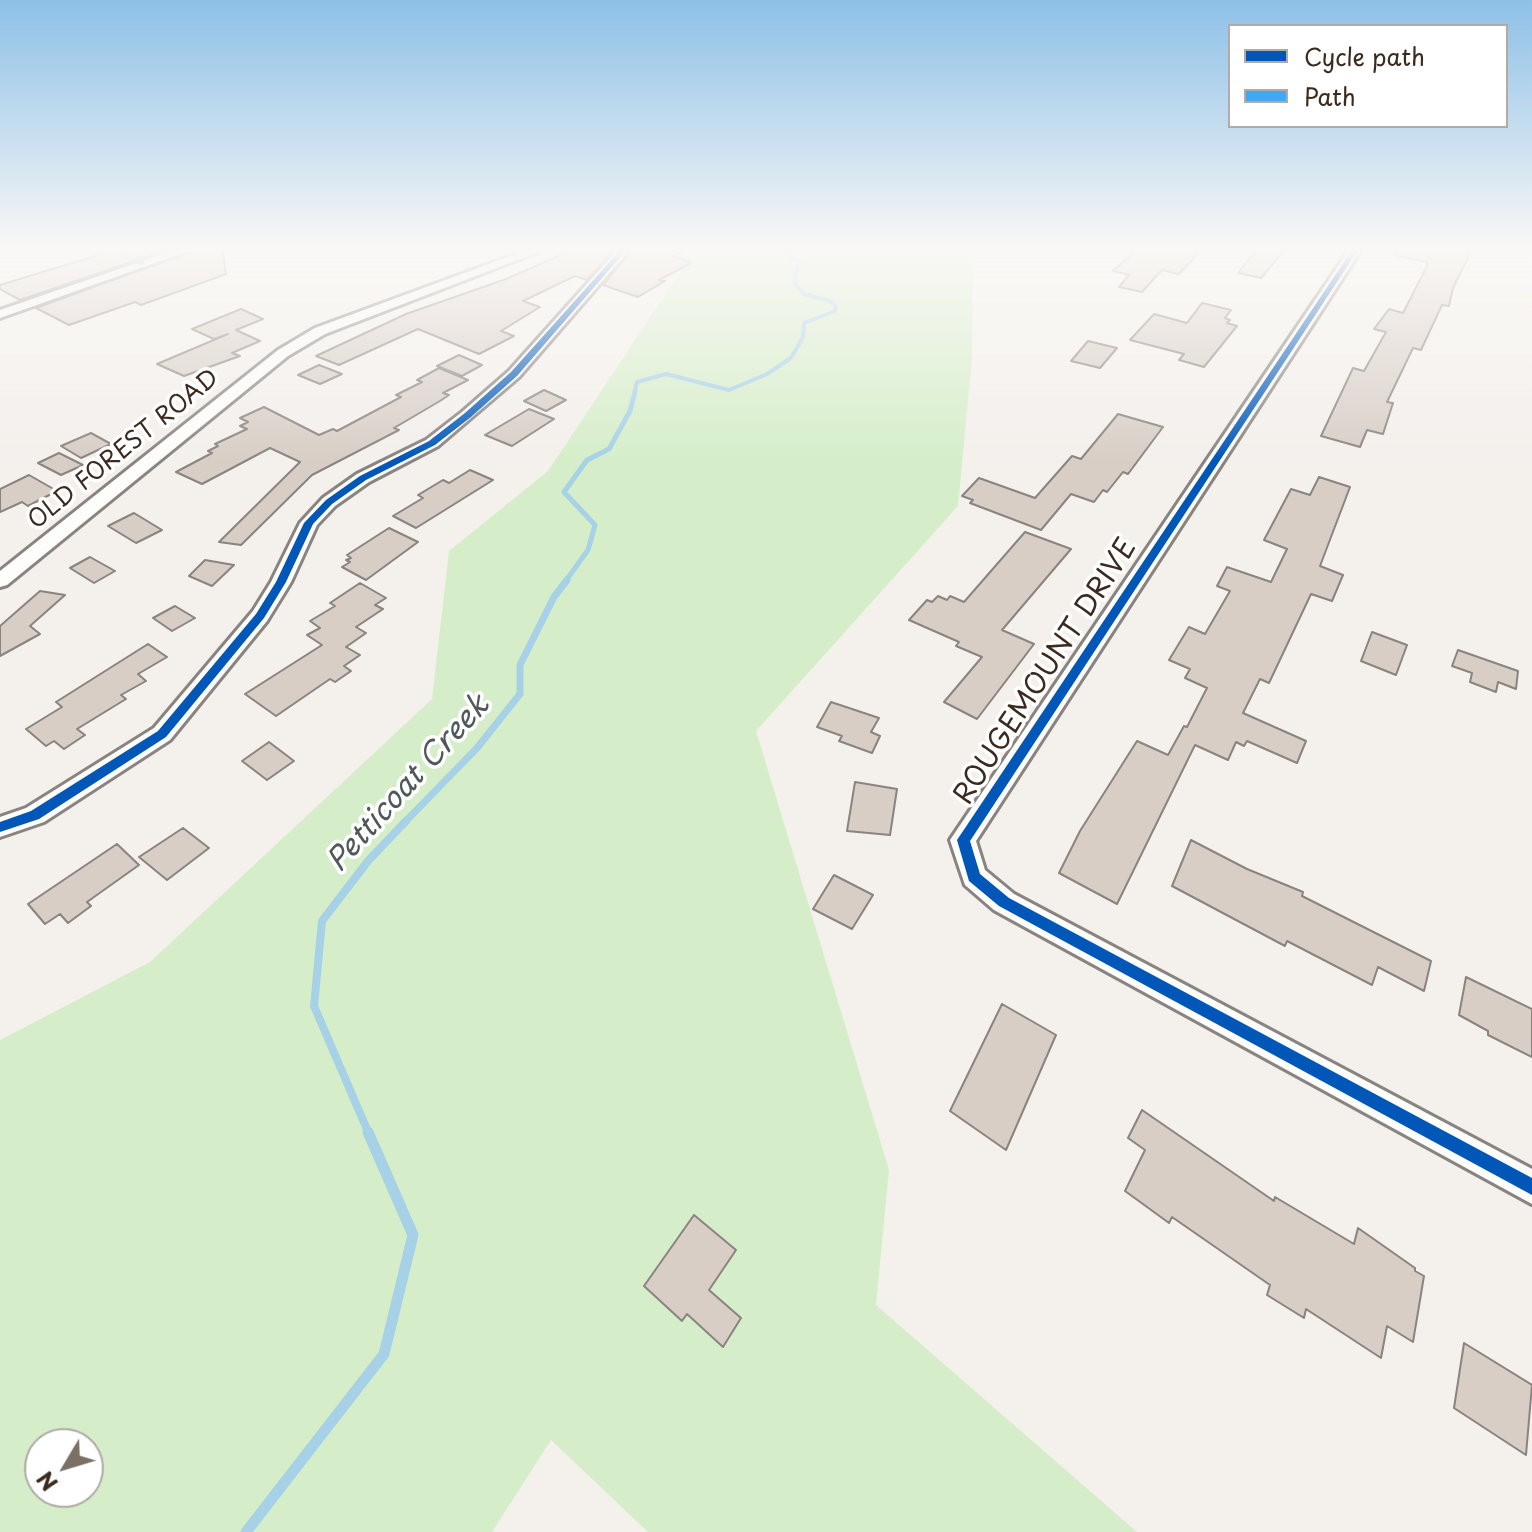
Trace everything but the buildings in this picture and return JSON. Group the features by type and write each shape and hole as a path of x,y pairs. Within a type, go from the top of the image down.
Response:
{"street":[{"name":"OLD FOREST ROAD","path":"0,581 283,353 320,331 354,318"},
{"path":"0,827 35,815 162,734 260,616 281,582 309,523 329,502 363,478 432,443 468,415 514,374 563,318"},
{"name":"ROUGEMOUNT DRIVE","path":"1309,318 963,840 974,877 1004,902 1532,1187"}],"green space":[{"path":"649,318 972,318 972,357 958,506 756,731 889,1170 876,1305 1137,1532 648,1532 551,1440 492,1532 0,1532 0,1040 150,962 432,699 449,551 548,471"}],"waterway":[{"name":"Petticoat Creek","path":"634,394 637,382 666,374 729,390 767,374 791,358 803,337 804,323 816,318"},
{"name":"Petticoat Creek","path":"565,582 588,550 595,525 564,492 587,460 609,449 630,411 635,392"},
{"name":"Petticoat Creek","path":"404,823 477,748 520,694 520,665 554,597 567,580"},
{"name":"Petticoat Creek","path":"369,1134 314,1006 322,921 368,861 406,821"},
{"name":"Petticoat Creek","path":"246,1532 384,1354 413,1235 368,1132"}],"cycle path":[{"path":"0,827 35,815 162,734 260,616 281,582 309,523 329,502 363,478 432,443 468,415 514,374 563,318"},
{"path":"1309,318 963,840 974,877 1004,902 1532,1187"}]}
